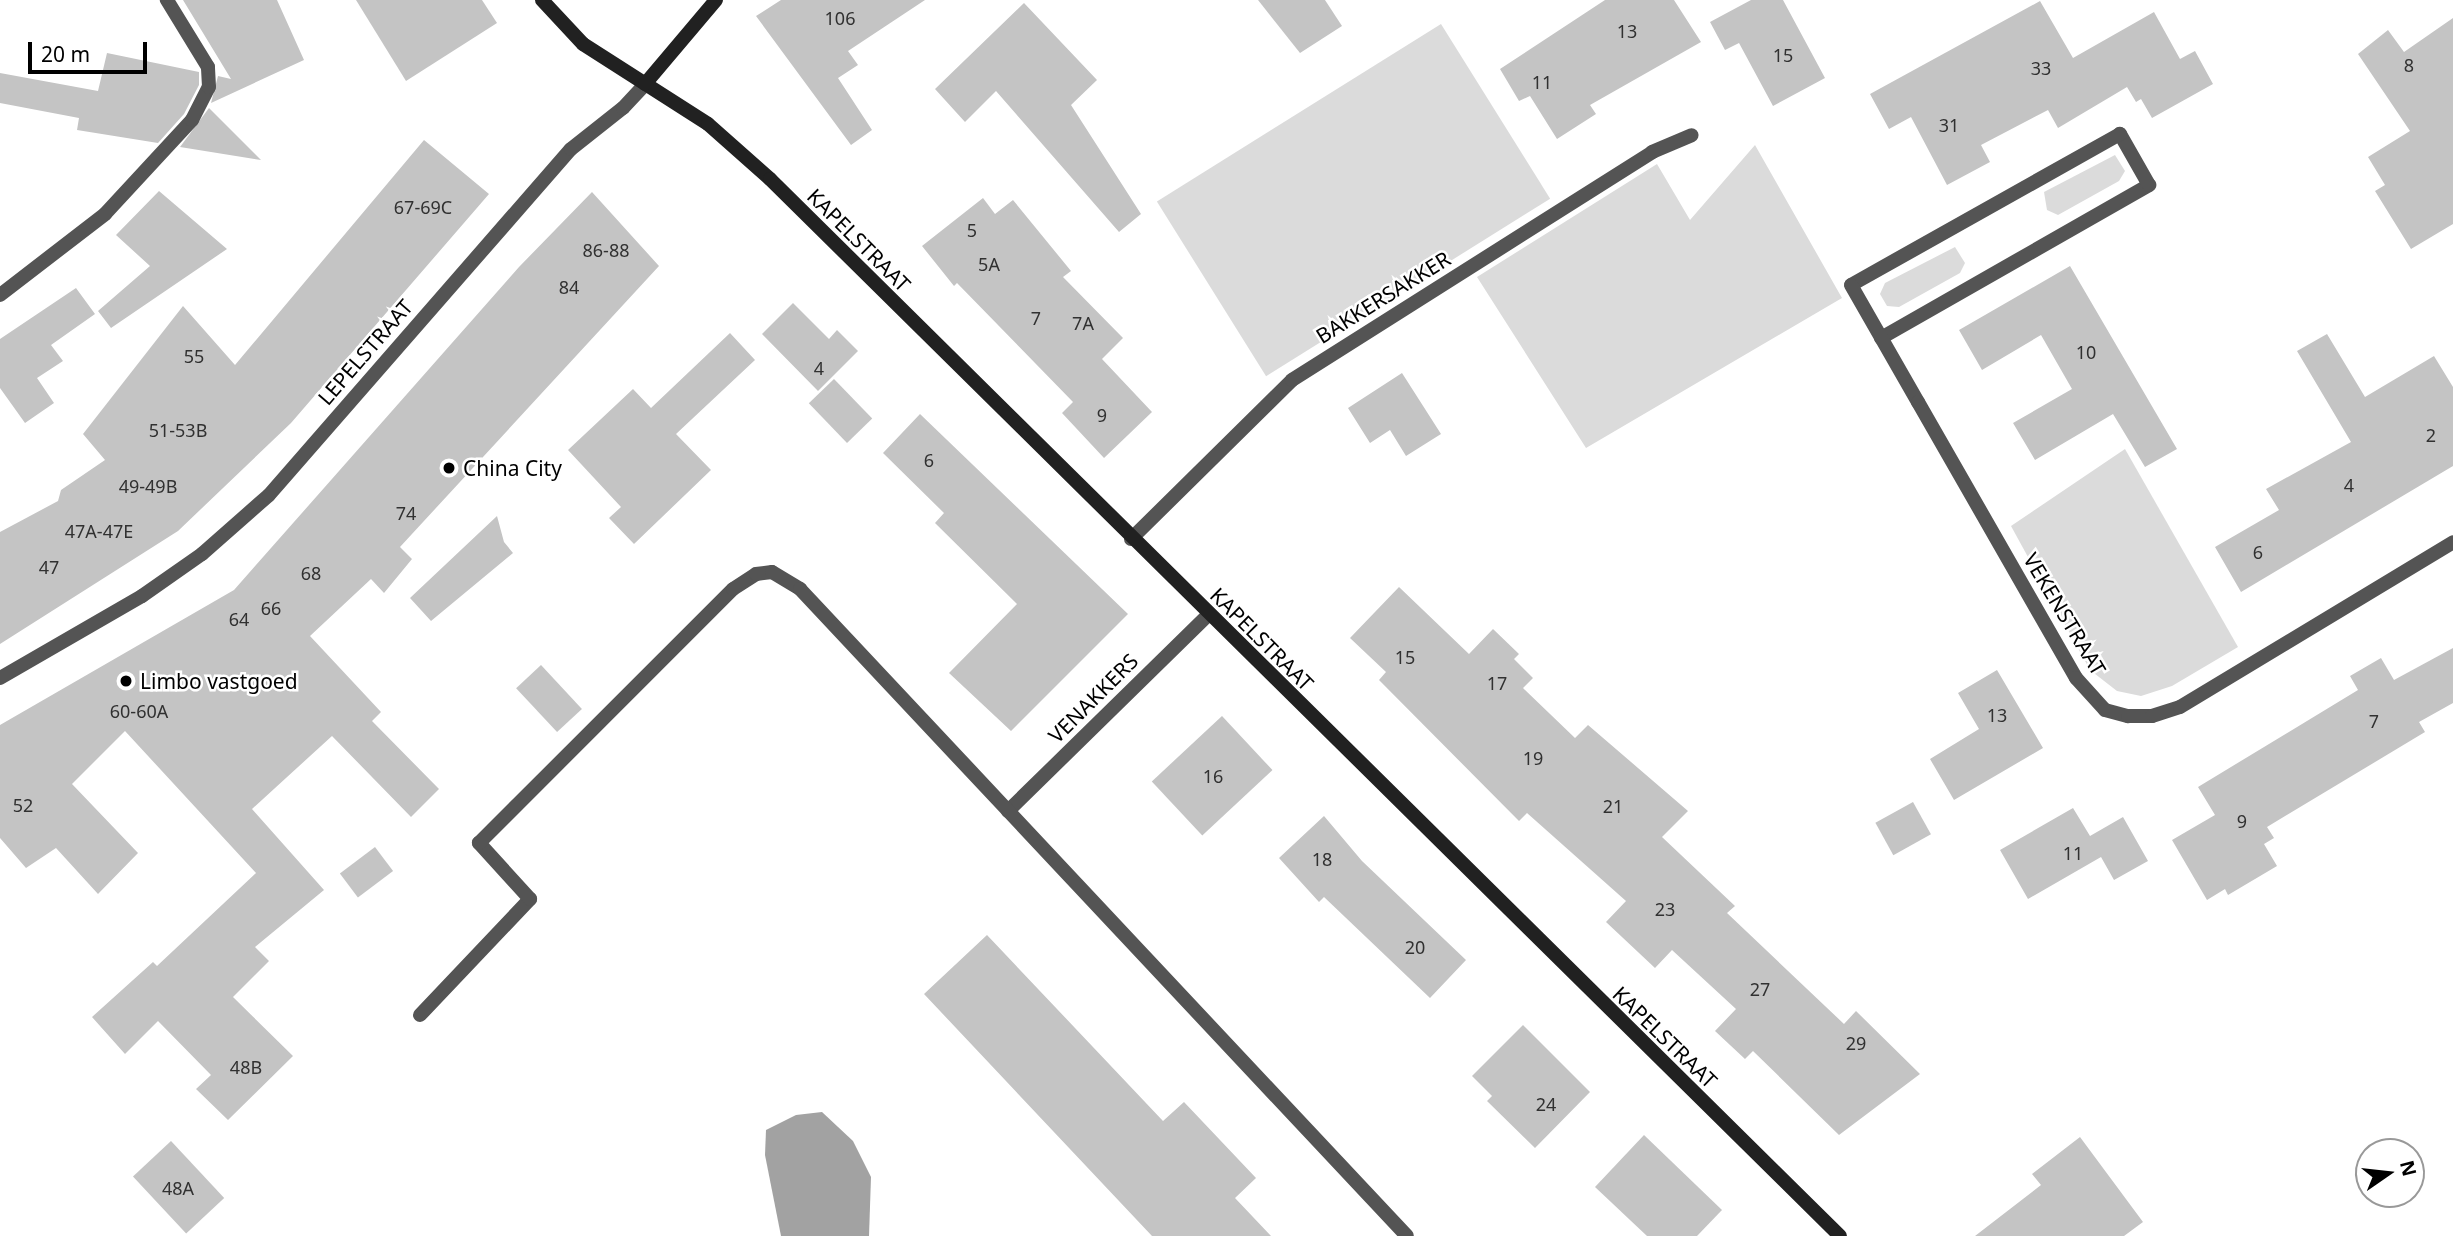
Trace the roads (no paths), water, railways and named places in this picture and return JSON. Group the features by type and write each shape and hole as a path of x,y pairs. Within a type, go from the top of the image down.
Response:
{"main road":[{"name":"KAPELSTRAAT","path":"542,0 583,44 708,124 770,179 1131,539 1840,1236"},
{"name":"LEPELSTRAAT","path":"645,84 716,0"}],"street":[{"path":"0,295 105,214 192,120 209,88 208,67 167,0"},
{"name":"LEPELSTRAAT","path":"0,678 142,596 202,554 268,495 571,149 623,108 645,84"},
{"name":"VEKENSTRAAT","path":"1881,338 2149,185 2120,134 1851,285 1881,338 2076,678 2105,710 2128,716 2152,716 2180,706 2453,542"},
{"name":"BAKKERSAKKER","path":"1131,539 1292,380 1652,152 1692,135"},
{"path":"420,1015 530,899 479,843 733,589 756,574 772,572 800,589 1407,1236"},
{"name":"VENAKKERS","path":"1008,811 1208,615"}],"place":[{"name":"China City","path":"449,468"},
{"name":"Limbo vastgoed","path":"126,681"}]}
